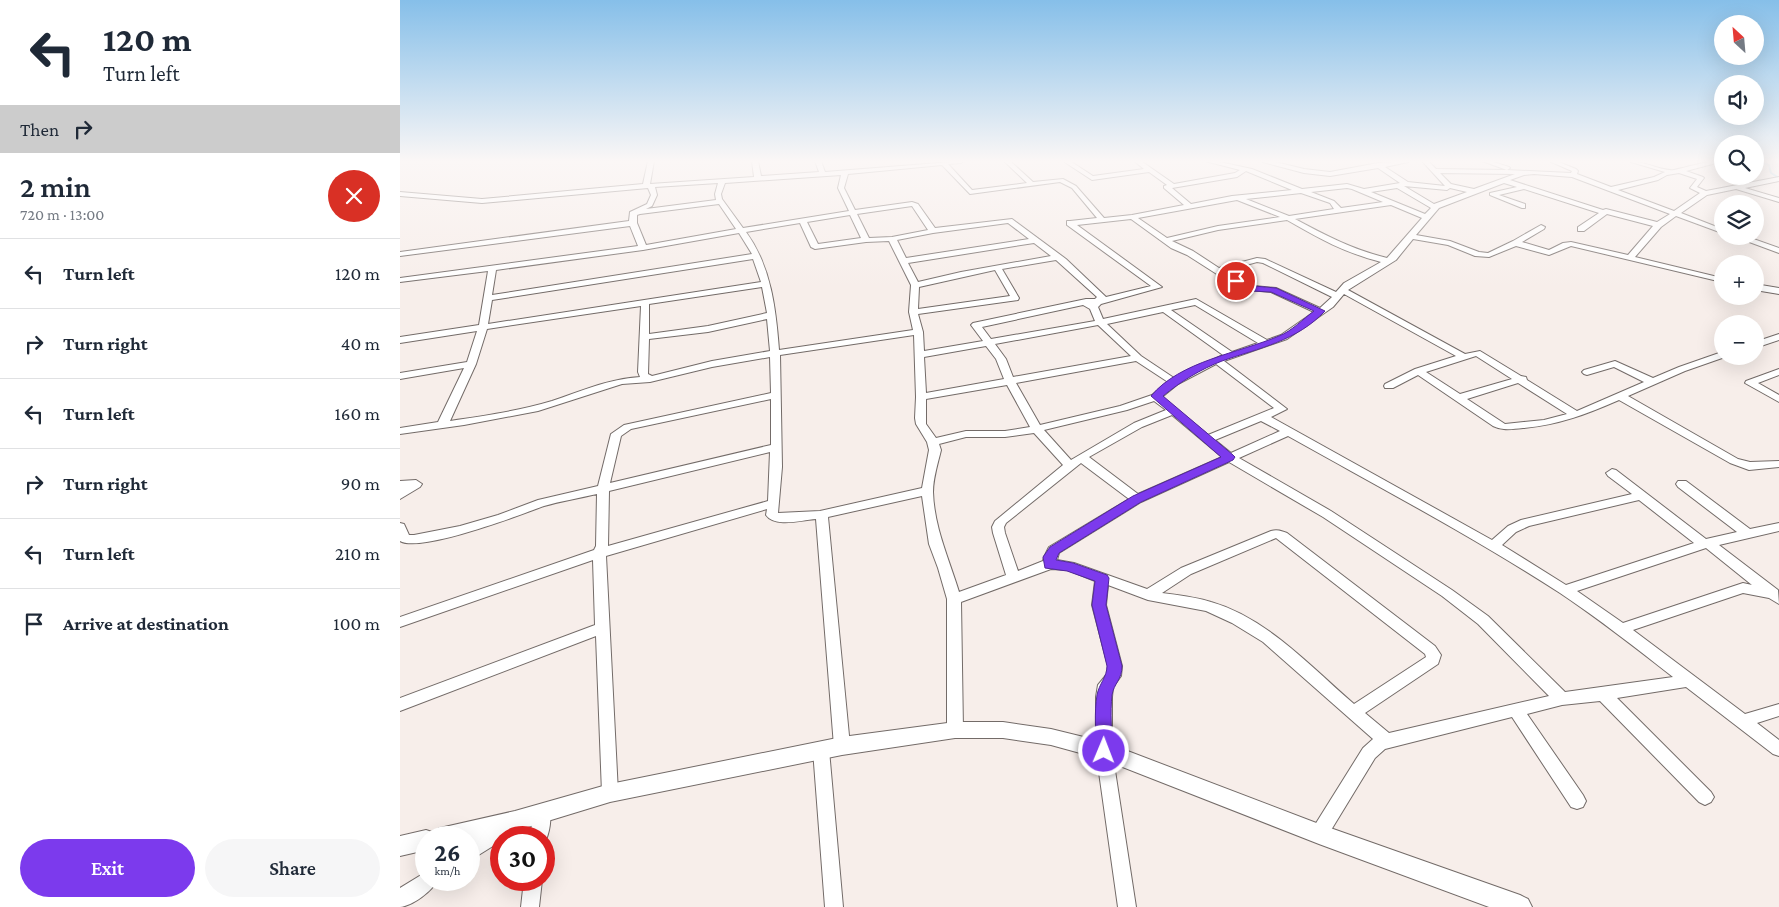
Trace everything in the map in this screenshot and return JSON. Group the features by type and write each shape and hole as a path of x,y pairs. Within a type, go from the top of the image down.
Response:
{"street":[{"path":"598,228 616,222 651,203"},
{"path":"643,248 633,223 632,214 709,203"},
{"path":"721,203 743,232 756,256 765,284 771,316 776,353 776,447 772,515 777,518 821,515 927,491"},
{"path":"848,203 866,240"},
{"path":"1088,203 1102,220"},
{"path":"1186,203 1191,207"},
{"path":"1069,465 1037,429 1010,381 1001,359 977,324 1093,304 1158,288 1070,224 1132,217 1209,203"},
{"path":"1252,203 1278,212 1335,244 1361,255 1387,261"},
{"path":"1333,203 1339,210"},
{"path":"1166,240 1212,229 1383,203"},
{"path":"1395,203 1425,217"},
{"path":"1428,203 1434,207"},
{"path":"933,442 966,434 1005,434 1037,429 1123,408 1156,396 1174,382 1217,360 1284,337 1330,305 1339,293 1353,281 1393,258 1434,207 1443,203"},
{"path":"1515,203 1522,206"},
{"path":"1575,203 1658,225"},
{"path":"1649,203 1714,228"},
{"path":"1631,257 1658,225 1689,203"},
{"path":"400,280 643,248 803,220 915,204 933,231"},
{"path":"1581,229 1603,212"},
{"path":"1132,217 1166,240 1247,287 1273,290 1320,311"},
{"path":"803,220 815,248 866,240 892,239 1006,220 1013,222 1057,257 1102,297 1093,304"},
{"path":"400,254 633,223"},
{"path":"1410,236 1450,243 1483,255 1493,255 1516,243 1541,226"},
{"path":"892,239 915,285 913,312 918,332 920,418 921,424 933,442 935,459 927,491 935,544 945,568 954,599 955,730"},
{"path":"903,262 1034,240"},
{"path":"1516,243 1550,252 1555,251 1564,244 1572,244 1714,278"},
{"path":"1763,245 1779,251"},
{"path":"488,298 756,256"},
{"path":"915,285 961,274 998,269 1057,257"},
{"path":"1217,271 1257,260 1265,260 1339,293 1462,356"},
{"path":"443,424 470,364 483,328 492,268"},
{"path":"913,312 1015,298 998,269"},
{"path":"400,340 645,304 765,284"},
{"path":"1764,289 1779,291"},
{"path":"919,355 1165,310 1192,302 1199,303 1267,344"},
{"path":"645,304 644,375 650,379"},
{"path":"1093,304 1100,322 1138,358 1174,382"},
{"path":"1165,310 1230,355"},
{"path":"645,337 708,329 771,316"},
{"path":"400,431 538,408 609,384 633,379 650,379 712,364 918,332"},
{"path":"1764,342 1779,337"},
{"path":"1389,386 1418,371 1472,353 1482,354 1576,415"},
{"path":"921,397 1138,358"},
{"path":"1418,371 1503,427 1544,423 1576,415 1682,369 1714,359"},
{"path":"1207,439 1282,409 1217,360"},
{"path":"400,376 470,364"},
{"path":"1587,372 1615,364 1653,382"},
{"path":"1779,372 1750,383 1779,399"},
{"path":"1459,398 1522,379"},
{"path":"610,793 599,553 602,546 603,489 616,434 621,430 776,395"},
{"path":"1156,396 1229,457 1327,514 1448,593 1484,620 1562,699"},
{"path":"1620,396 1734,461 1749,466 1779,464"},
{"path":"1013,577 998,527 1002,521 1081,457 1138,425 1174,411"},
{"path":"1262,417 1370,475 1565,590 1621,629 1779,749"},
{"path":"1050,564 1050,557 1054,550 1137,499 1287,432"},
{"path":"400,527 401,534 406,539 414,540 461,530 502,518 532,506 776,447"},
{"path":"1081,457 1137,499"},
{"path":"1612,472 1641,496 1776,596"},
{"path":"400,484 416,484 400,495"},
{"path":"1682,484 1748,534"},
{"path":"1493,546 1512,529 1525,523 1641,496"},
{"path":"400,622 599,553 774,503"},
{"path":"821,515 842,746"},
{"path":"1565,590 1706,544 1779,527"},
{"path":"1148,595 1186,572 1275,534 1283,536 1434,655 1433,660 1355,711"},
{"path":"954,599 1050,564 1069,566 1148,595 1209,606 1237,619 1268,638 1355,711 1386,740"},
{"path":"1621,629 1742,588 1752,577"},
{"path":"1102,578 1099,605 1115,666 1114,676 1106,685 1104,697 1104,751 1127,907"},
{"path":"1742,588 1776,596"},
{"path":"400,705 602,628"},
{"path":"1319,834 1369,753 1378,744 1386,740 1562,699 1688,680"},
{"path":"1604,694 1705,797"},
{"path":"1515,709 1577,801"},
{"path":"1743,721 1779,710"},
{"path":"480,829 515,821 610,793 842,746 955,730 1003,730 1051,737 1104,751 1319,834 1520,907"},
{"path":"821,750 834,907"},
{"path":"540,826 542,812"},
{"path":"480,845 515,821"},
{"path":"400,846 415,843"},
{"path":"400,899 415,889"},
{"path":"530,907 532,891"}],"route":[{"path":"1104,751 1104,697 1106,685 1114,676 1115,666 1099,605 1102,578 1069,566 1050,564 1050,557 1054,550 1137,499 1229,457 1156,396 1174,382 1217,360 1284,337 1320,311 1273,290 1247,287 1236,281"}]}
